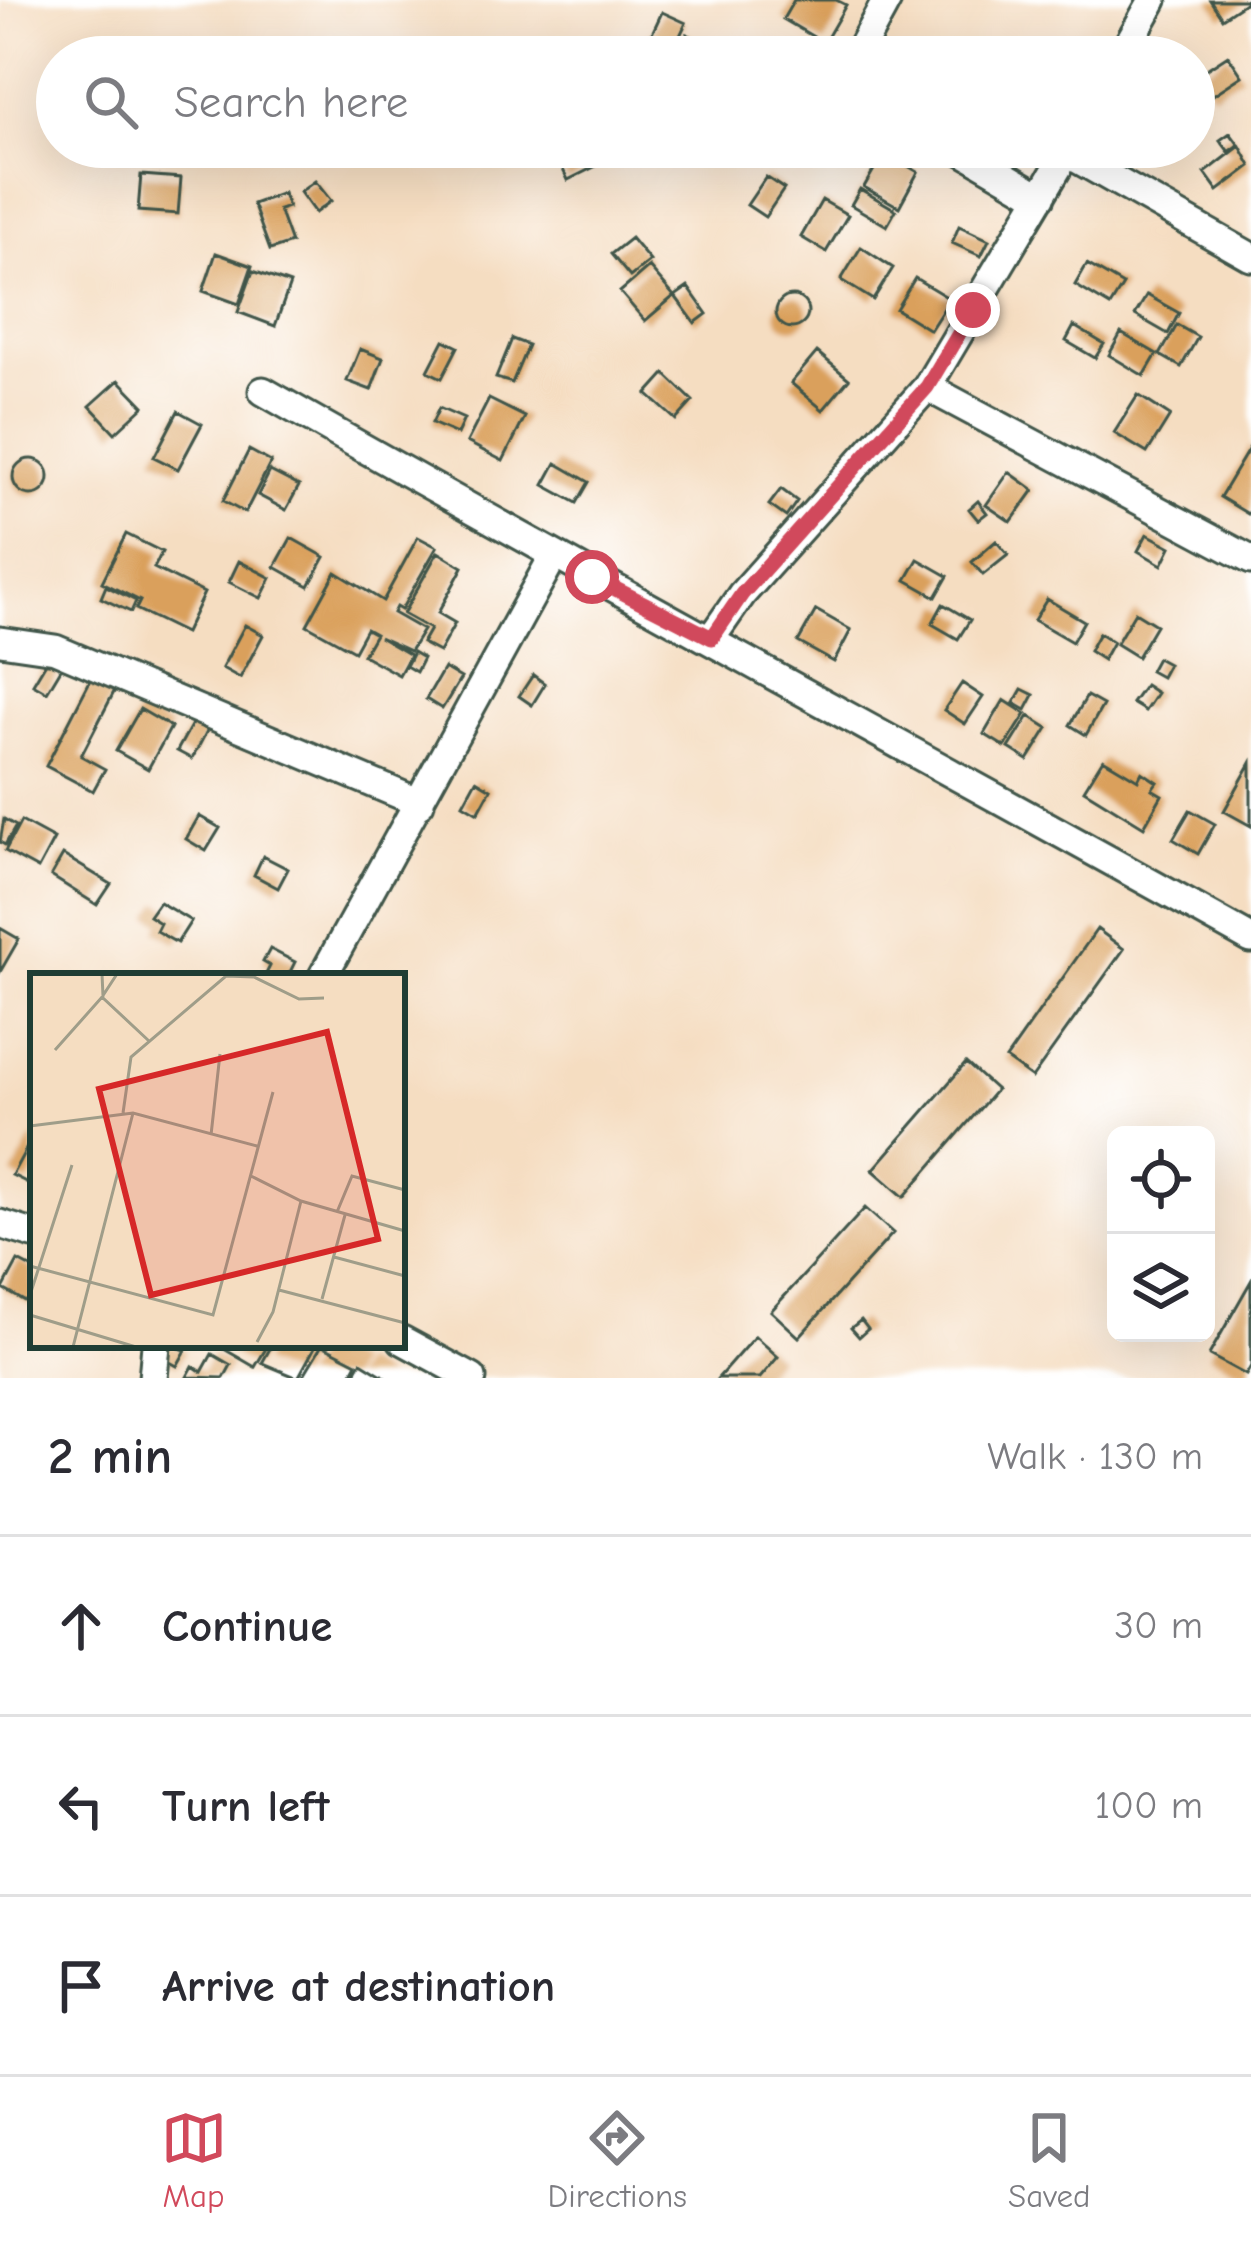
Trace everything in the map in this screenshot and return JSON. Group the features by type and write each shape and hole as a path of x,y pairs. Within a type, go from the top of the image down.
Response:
{"street":[{"path":"867,36 887,0"},
{"path":"1133,36 1153,0"},
{"path":"991,168 1040,197"},
{"path":"712,638 742,594 927,387 1058,168"},
{"path":"1100,168 1251,257"},
{"path":"927,387 1251,560"},
{"path":"263,391 553,557 712,638 1251,939"},
{"path":"325,973 553,557"},
{"path":"0,641 55,649 420,803"},
{"path":"0,1223 30,1233"},
{"path":"405,1342 472,1378"},
{"path":"153,1378 156,1348"}],"building":[{"path":"794,0 836,0 846,5 828,36 812,36 783,19"},
{"path":"1210,0 1249,0 1222,18"},
{"path":"662,12 686,23 680,36 651,36"},
{"path":"1228,55 1242,76 1215,94 1215,64"},
{"path":"1230,133 1239,145 1229,152 1220,140"},
{"path":"1240,146 1251,166 1218,191 1205,173"},
{"path":"562,168 592,168 568,180"},
{"path":"875,168 918,172 899,207 864,187"},
{"path":"141,175 181,178 178,214 138,211"},
{"path":"766,177 784,189 765,217 747,205"},
{"path":"315,181 331,201 315,213 300,192"},
{"path":"860,189 896,210 887,226 851,205"},
{"path":"283,193 288,207 279,210 291,243 270,250 253,204"},
{"path":"822,200 848,215 826,252 801,237"},
{"path":"959,226 989,240 981,256 952,243"},
{"path":"631,238 650,261 630,277 611,254"},
{"path":"861,247 893,268 873,300 841,280"},
{"path":"216,253 252,266 239,304 203,291"},
{"path":"1087,264 1123,285 1110,306 1075,285"},
{"path":"649,267 674,296 645,321 620,292"},
{"path":"253,271 290,284 275,326 238,312"},
{"path":"915,278 950,299 930,330 896,309"},
{"path":"688,287 707,314 695,323 675,296"},
{"path":"1147,295 1179,313 1168,334 1135,315"},
{"path":"792,296 803,301 808,312 803,323 792,328 781,323 776,312 781,301"},
{"path":"1177,325 1198,337 1181,367 1160,355"},
{"path":"1074,326 1104,344 1095,358 1066,341"},
{"path":"1121,333 1157,354 1144,376 1109,355"},
{"path":"512,339 528,345 512,383 496,378"},
{"path":"444,340 458,347 442,378 428,371"},
{"path":"360,349 383,358 371,390 347,381"},
{"path":"817,352 849,379 823,410 791,383"},
{"path":"665,374 693,401 676,420 647,394"},
{"path":"119,380 144,406 115,433 90,406"},
{"path":"1138,395 1170,416 1147,453 1114,433"},
{"path":"489,399 525,417 503,461 467,442"},
{"path":"439,408 464,419 457,434 432,423"},
{"path":"178,411 202,424 178,469 154,457"},
{"path":"1251,445 1251,510 1248,514 1220,497"},
{"path":"249,450 271,462 245,513 223,501"},
{"path":"31,459 43,465 49,477 43,489 31,495 19,489 13,477 19,465"},
{"path":"556,463 589,482 577,503 544,485"},
{"path":"270,471 299,486 286,510 258,495"},
{"path":"1009,472 1034,490 1011,522 986,505"},
{"path":"781,489 797,501 786,517 769,505"},
{"path":"978,501 987,513 978,520 969,509"},
{"path":"126,534 162,552 154,568 204,593 185,633 136,609 140,601 102,582"},
{"path":"1147,534 1171,547 1162,565 1138,551"},
{"path":"418,537 437,547 401,610 396,607 393,613 423,630 410,651 379,637 410,655 399,675 363,655 375,634 366,629 354,651 307,625 336,572 383,601"},
{"path":"291,538 325,557 309,586 275,567"},
{"path":"996,541 1008,555 983,575 972,562"},
{"path":"438,552 463,567 438,613 455,623 439,652 422,643 430,629 403,614"},
{"path":"918,559 948,576 936,597 906,580"},
{"path":"239,561 271,578 261,598 229,582"},
{"path":"106,586 136,601 131,612 101,598"},
{"path":"1047,599 1084,621 1072,642 1034,620"},
{"path":"943,604 970,620 958,639 932,624"},
{"path":"816,610 851,630 834,662 798,642"},
{"path":"1135,612 1156,625 1137,657 1116,644"},
{"path":"245,625 263,635 240,678 222,668"},
{"path":"1099,633 1113,642 1103,660 1089,651"},
{"path":"413,652 423,658 416,672 406,666"},
{"path":"51,654 65,662 47,692 33,684"},
{"path":"1157,658 1168,664 1161,677 1150,671"},
{"path":"444,668 461,678 442,709 426,699"},
{"path":"533,675 545,684 532,705 519,696"},
{"path":"92,677 115,690 81,756 105,769 93,791 46,766"},
{"path":"962,683 983,697 965,724 944,710"},
{"path":"1145,685 1157,693 1145,711 1132,703"},
{"path":"1022,689 1034,695 1026,710 1014,703"},
{"path":"1087,696 1103,705 1086,735 1070,725"},
{"path":"1004,700 1026,714 1005,747 984,734"},
{"path":"140,709 171,727 148,769 116,751"},
{"path":"1029,716 1048,728 1028,760 1009,748"},
{"path":"193,722 208,729 192,759 177,751"},
{"path":"1103,759 1138,780 1142,772 1157,782 1152,789 1162,795 1144,827 1084,790"},
{"path":"1251,763 1251,826 1224,811"},
{"path":"476,780 491,789 478,813 463,804"},
{"path":"1190,810 1215,824 1198,854 1173,839"},
{"path":"199,816 220,828 206,851 186,839"},
{"path":"4,819 16,826 5,845 0,842"},
{"path":"21,821 54,839 38,869 5,851"},
{"path":"63,855 111,884 97,905 51,876"},
{"path":"263,856 288,869 278,888 254,875"},
{"path":"159,902 191,921 177,943 156,931 160,923 149,916"},
{"path":"0,928 19,939 0,972"},
{"path":"1097,929 1124,949 1032,1078 1006,1059"},
{"path":"270,949 295,962 290,973 266,973 270,966 263,962"},
{"path":"966,1063 996,1090 904,1197 873,1170"},
{"path":"30,1142 28,1183 12,1175"},
{"path":"865,1208 893,1233 799,1337 771,1311"},
{"path":"18,1261 30,1267 30,1304 3,1289"},
{"path":"1251,1281 1251,1366 1246,1375 1209,1355"},
{"path":"861,1320 868,1329 859,1337 851,1328"},
{"path":"755,1336 778,1357 760,1378 718,1378"},
{"path":"166,1348 186,1350 177,1366 161,1357"},
{"path":"222,1348 266,1348 255,1367"},
{"path":"270,1348 314,1348 298,1378 262,1363"},
{"path":"320,1348 357,1363 349,1378 302,1378"},
{"path":"212,1354 231,1365 224,1378 187,1377 193,1366 202,1372"},
{"path":"361,1362 387,1378 352,1378"}],"route":[{"path":"592,577 712,638 742,594 927,387 973,310"}]}
